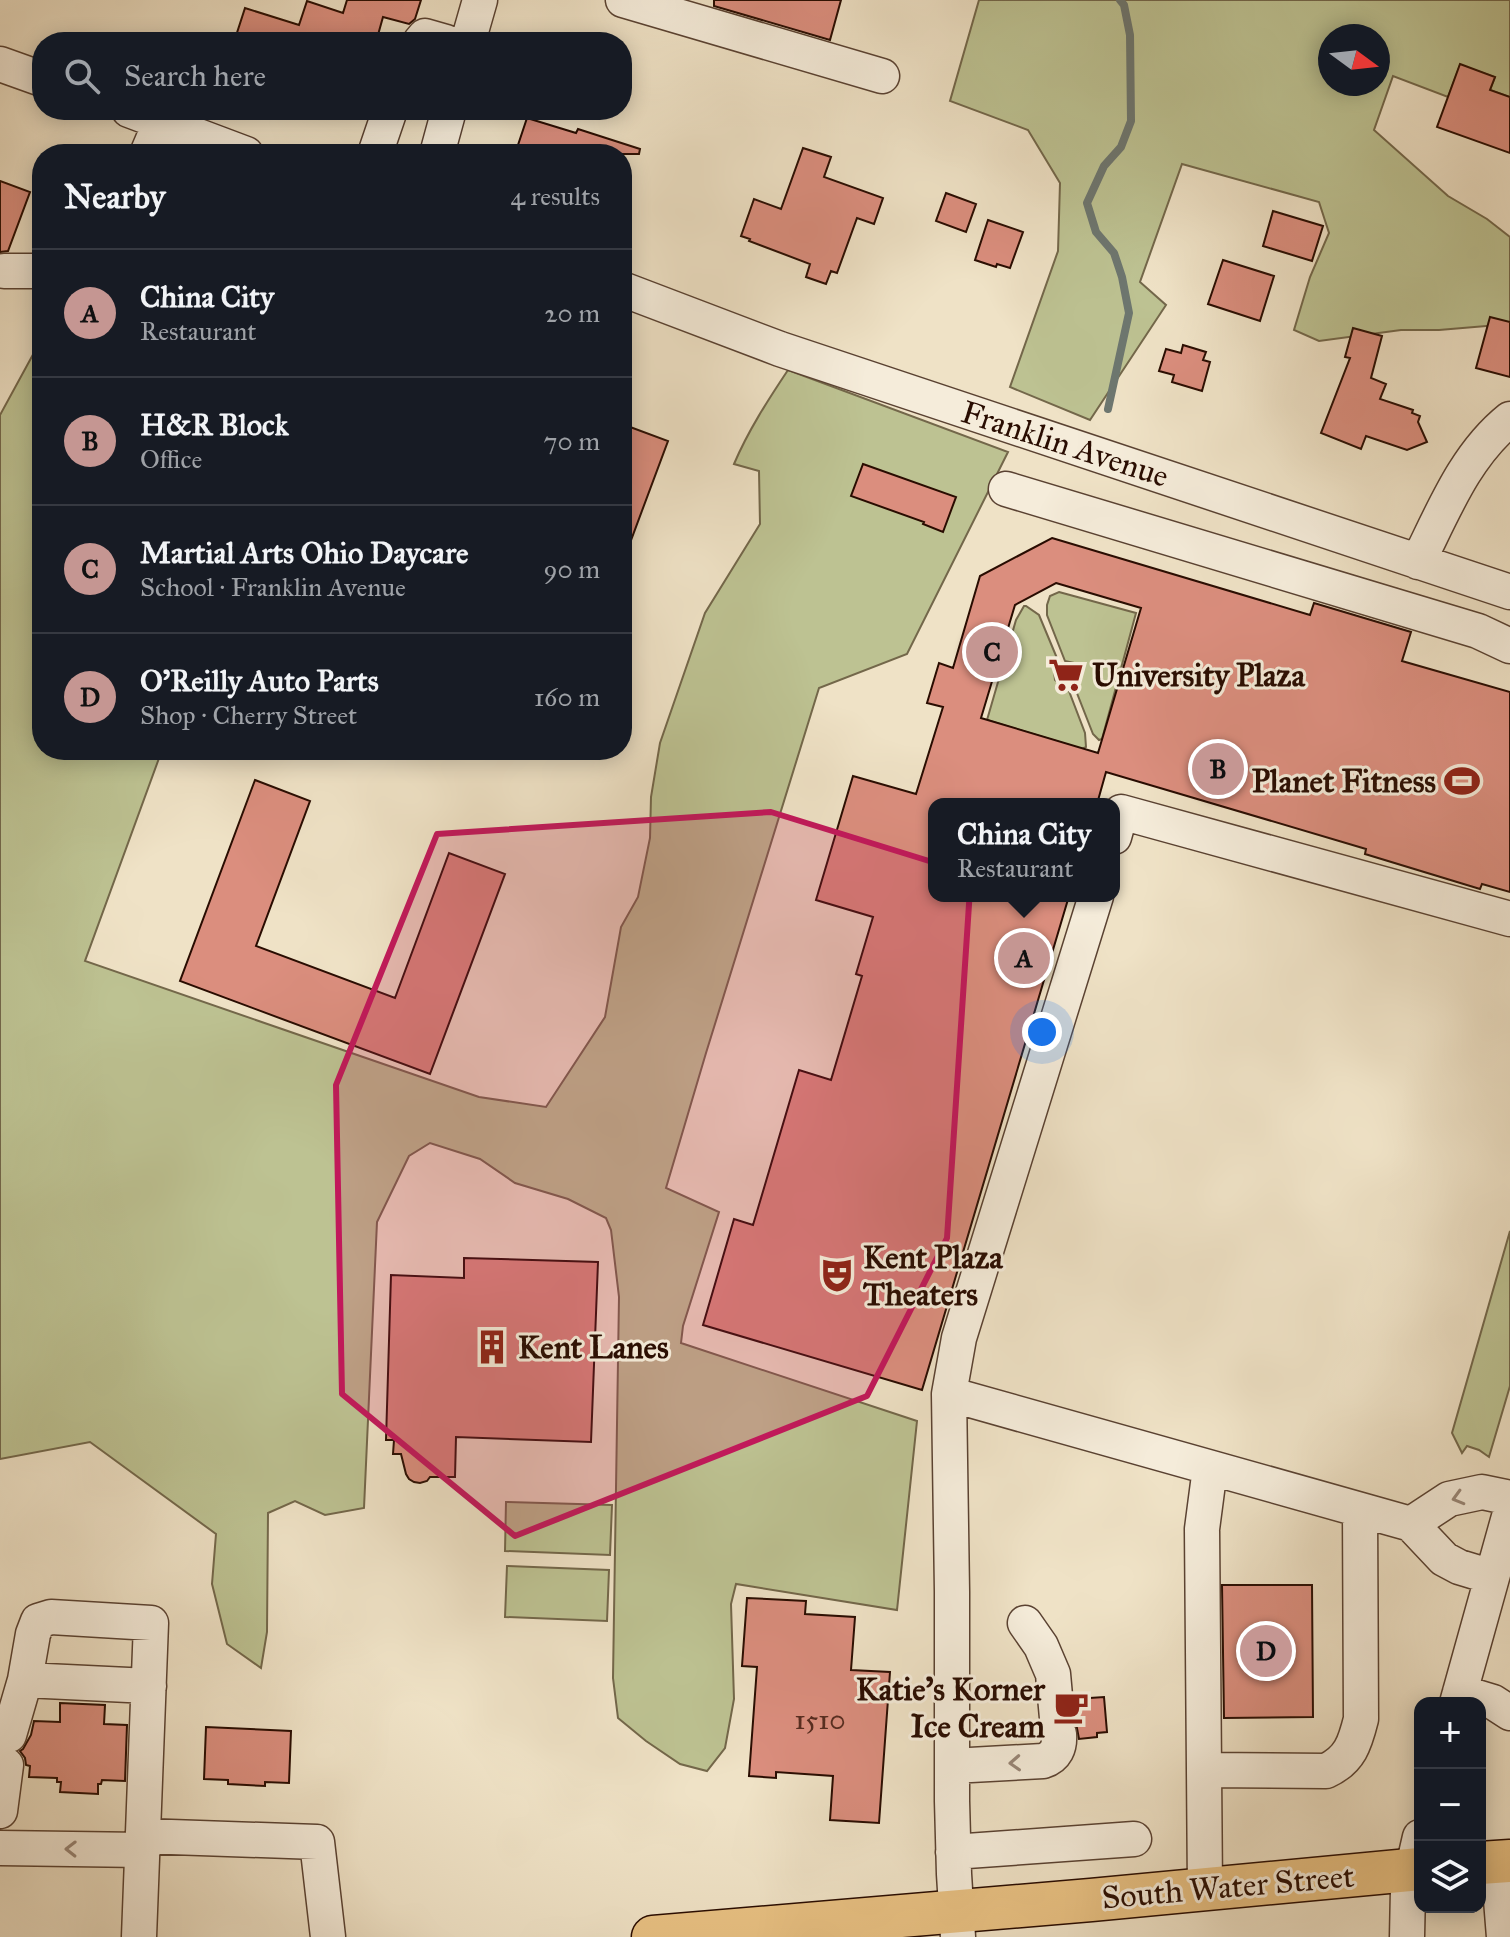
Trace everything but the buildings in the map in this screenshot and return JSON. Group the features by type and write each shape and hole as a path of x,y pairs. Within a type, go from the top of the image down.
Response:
{"main road":[{"name":"South Water Street","path":"653,1937 958,1924 1414,1859"}],"street":[{"path":"471,32 480,0"},
{"path":"623,0 882,76"},
{"path":"0,64 32,75"},
{"path":"158,120 212,144"},
{"path":"378,144 387,120"},
{"path":"440,144 446,120"},
{"path":"151,144 161,121"},
{"path":"4,271 32,271"},
{"name":"Franklin Avenue","path":"632,293 794,353 1510,592"},
{"path":"1418,562 1464,470 1510,419"},
{"path":"1006,489 1478,631 1510,646"},
{"path":"1120,816 1121,812 1510,919"},
{"path":"958,1924 953,1852 949,1394 959,1338 1094,902"},
{"path":"949,1394 1411,1524 1444,1559 1492,1577"},
{"path":"1205,1890 1202,1529 1210,1468"},
{"path":"1411,1524 1449,1499 1482,1492 1510,1498"},
{"path":"1204,1770 1326,1771 1337,1766 1349,1754 1361,1719 1360,1510"},
{"path":"1459,1697 1510,1513"},
{"path":"0,1811 8,1750 38,1621 51,1617 151,1623 139,1937"},
{"path":"952,1766 1043,1761 1051,1759 1057,1751 1060,1741 1053,1674 1041,1646 1025,1623"},
{"path":"25,1680 149,1686"},
{"path":"1486,1701 1510,1713"},
{"path":"953,1852 1134,1839"},
{"path":"0,1848 317,1842 328,1937"},
{"path":"1496,1862 1504,1937"},
{"path":"1407,1937 1406,1909 1414,1873"}],"highlighted area":[{"path":"771,812 971,874 947,1238 867,1396 515,1536 342,1394 336,1085 437,834"}],"green space":[{"path":"979,0 1510,0 1510,97 1490,90 1495,77 1460,65 1448,97 1393,76 1390,85 1390,24 1318,24 1318,96 1386,96 1374,130 1448,196 1510,237 1510,324 1401,330 1319,341 1294,330 1310,277 1329,233 1319,202 1182,164 1140,282 1166,305 1090,420 1010,387 1058,251 1060,183 1028,130 950,101"},
{"path":"32,356 32,760 158,760 85,961 479,1097 546,1107 605,1017 621,927 638,897 650,838 651,797 660,743 705,613 760,524 759,471 734,464 788,370 1008,452 907,654 819,688 666,1188 719,1212 683,1326 681,1343 917,1421 897,1610 736,1584 731,1604 734,1699 725,1748 707,1771 680,1764 618,1718 613,1678 619,1297 611,1230 606,1218 568,1199 515,1183 480,1159 430,1143 409,1156 377,1222 364,1508 325,1515 295,1501 268,1513 267,1632 261,1668 227,1644 212,1584 216,1534 90,1442 0,1459 0,415"},
{"path":"1059,592 1136,613 1102,739 1099,740 1093,734 1073,683 1078,676 1077,668 1074,663 1065,661 1047,615 1050,596"},
{"path":"1024,606 1039,615 1059,663 1054,671 1055,680 1067,686 1085,733 1086,747 1082,749 987,720 1016,620"},
{"path":"1510,1231 1510,1386 1489,1457 1467,1446 1462,1453 1452,1433"},
{"path":"506,1502 612,1505 610,1555 505,1551"},
{"path":"507,1566 609,1570 607,1621 505,1617"}],"waterway":[{"path":"1108,409 1129,313 1114,253 1096,232 1087,203 1104,166 1121,147 1131,121 1130,35 1124,5 1120,0"}],"place":[{"name":"Martial Arts Ohio Daycare","path":"992,652"},
{"name":"University Plaza","path":"1066,675"},
{"name":"H&R Block","path":"1218,769"},
{"name":"Planet Fitness","path":"1462,781"},
{"name":"China City","path":"1024,958"},
{"name":"Kent Plaza Theaters","path":"837,1275"},
{"name":"Kent Lanes","path":"492,1347"},
{"name":"O'Reilly Auto Parts","path":"1266,1651"},
{"name":"Katie's Korner Ice Cream","path":"1071,1707"}]}
